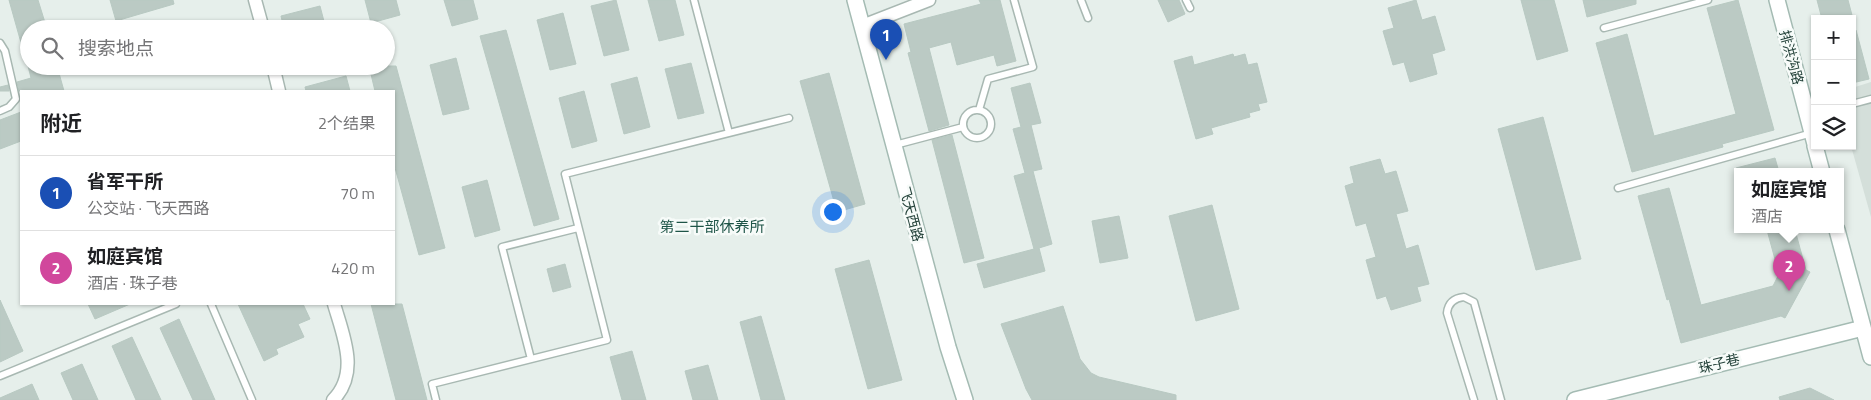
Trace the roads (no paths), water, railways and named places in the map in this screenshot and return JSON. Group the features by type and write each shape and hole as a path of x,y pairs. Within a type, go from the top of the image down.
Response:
{"street":[{"path":"255,0 261,20"},
{"name":"飞天西路","path":"855,0 948,347 965,400"},
{"path":"862,26 929,0"},
{"name":"排洪沟路","path":"1777,0 1811,114"},
{"path":"275,75 279,90"},
{"name":"排洪沟路","path":"1816,150 1821,168"},
{"path":"1839,233 1867,326 1871,357"},
{"path":"333,400 344,385 348,372 348,356 334,305"},
{"name":"珠子巷","path":"1576,400 1867,326"}],"lane":[{"path":"694,0 729,132"},
{"path":"979,110 988,79 1033,67 1014,0"},
{"path":"1081,0 1088,18"},
{"path":"1186,0 1190,8"},
{"path":"1604,28 1708,0"},
{"path":"0,43 5,51 16,99 9,107 0,111"},
{"path":"1856,103 1871,99"},
{"path":"979,110 988,116 990,121 988,132 980,138 969,136 963,128 965,117 968,113 979,110"},
{"path":"436,400 432,384 607,340 564,174 789,118"},
{"path":"894,146 963,128"},
{"path":"1618,188 1811,142"},
{"path":"530,359 502,247 578,228"},
{"path":"1474,400 1447,313 1454,300 1464,297 1474,302 1500,400"},
{"path":"0,376 174,305"},
{"path":"211,305 252,400"}],"place":[{"name":"省军干所","path":"886,60"},
{"name":"如庭宾馆","path":"1789,291"}],"district":[{"name":"第二干部休养所","path":"712,226"}]}
